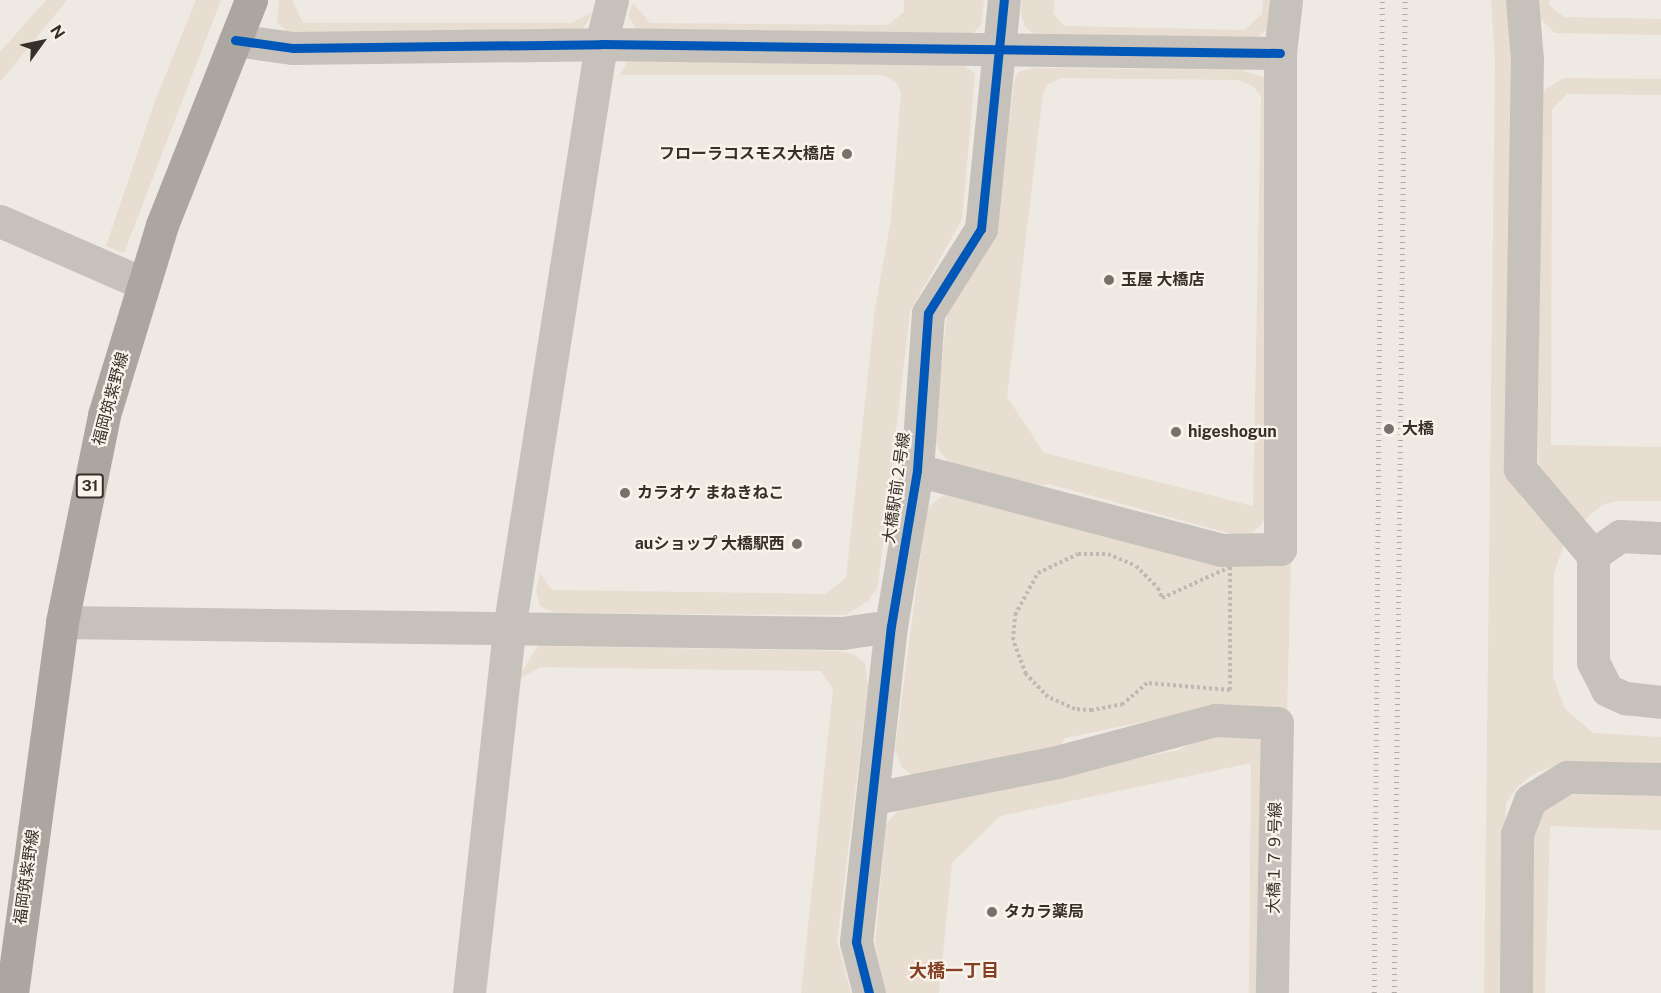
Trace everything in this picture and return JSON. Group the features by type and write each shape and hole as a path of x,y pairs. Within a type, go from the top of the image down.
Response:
{"main road":[{"name":"福岡筑紫野線","path":"9,977 62,622 104,415 162,225 251,0"}],"street":[{"path":"470,993 509,629 601,44 612,0"},
{"name":"大橋駅前２号線","path":"869,993 856,942 874,798 891,626 917,470 928,313 981,229 1004,0"},
{"path":"917,470 1221,550 1280,549 1280,53 1286,0"},
{"path":"1522,0 1527,59 1520,469 1593,555 1593,662 1598,676 1607,690 1625,698 1661,702"},
{"path":"235,40 293,48 601,44 1280,53"},
{"path":"0,221 144,284"},
{"path":"1593,555 1620,536 1661,538"},
{"path":"62,622 842,633 891,626"},
{"name":"大橋１７９号線","path":"874,798 1057,762 1215,720 1277,723 1272,993"},
{"path":"1516,993 1517,834 1530,800 1567,777 1661,779"}],"path":[{"path":"1078,554 1108,554 1136,566 1159,589 1162,598 1230,567 1230,690 1147,684 1123,704 1092,710 1075,709 1048,697 1026,674 1013,640 1015,615 1038,573 1048,566 1078,554"}],"shaded area":[{"path":"46,0 67,0 0,82 0,52"},
{"path":"196,0 221,0 124,253 106,246 155,101"},
{"path":"279,0 292,0 303,23 571,23 593,12 582,30 290,34 277,23"},
{"path":"904,0 984,0 981,25 971,35 638,31 628,15 633,3 650,23 888,25 904,12"},
{"path":"1022,0 1055,0 1053,13 1064,26 1245,30 1262,14 1263,0 1274,0 1267,30 1257,37 1035,35 1025,27 1021,15"},
{"path":"1491,0 1507,0 1524,233 1510,469 1522,498 1564,544 1554,573 1553,677 1565,709 1593,733 1661,737 1661,763 1567,762 1535,773 1519,785 1506,803 1501,993 1484,993 1495,60"},
{"path":"1535,0 1549,0 1549,5 1564,17 1661,19 1661,35 1555,33 1537,15"},
{"path":"629,59 965,66 975,74 962,220 910,311 878,586 868,601 845,615 555,613 540,606 536,590 540,573 552,590 825,594 846,578 875,309 891,219 901,92 896,82 882,75 620,75"},
{"path":"1032,68 1241,70 1265,78 1267,510 1262,524 1246,538 1049,484 1022,488 949,462 940,452 934,436 947,313 996,231 1014,82 1018,72","holes":["1061,78 1240,80 1254,87 1261,97 1253,506 1044,453 1007,397 1043,93 1048,84"]},
{"path":"1563,78 1661,79 1661,95 1567,94 1552,109 1551,445 1661,447 1661,501 1616,501 1602,505 1584,520 1539,468 1538,448 1541,100 1546,89"},
{"path":"947,493 1204,557 1291,563 1287,712 1216,707 1065,738 1057,751 912,775 902,767 895,750 927,508"},
{"path":"538,646 838,651 853,654 865,663 868,687 837,941 851,993 801,993 833,689 821,671 540,667 516,681"},
{"path":"1253,730 1261,742 1262,993 1249,993 1251,763 1000,816 952,863 939,993 886,993 875,944 886,824 903,806 1179,750 1213,732"},
{"path":"1560,795 1661,796 1661,830 1550,826 1545,993 1528,993 1529,838 1542,808"}],"railway":[{"path":"1374,993 1382,0"},
{"path":"1394,993 1405,0"}],"cycle path":[{"path":"869,993 856,942 891,626 917,470 928,313 981,229 1004,0"},
{"path":"235,40 293,48 601,44 1280,53"}],"place":[{"name":"フローラコスモス大橋店","path":"847,154"},
{"name":"玉屋 大橋店","path":"1109,280"},
{"name":"大橋","path":"1389,429"},
{"name":"higeshogun","path":"1176,432"},
{"name":"カラオケ まねきねこ","path":"625,493"},
{"name":"auショップ 大橋駅西","path":"797,544"},
{"name":"タカラ薬局","path":"992,912"}],"district":[{"name":"大橋一丁目","path":"954,971"}]}
